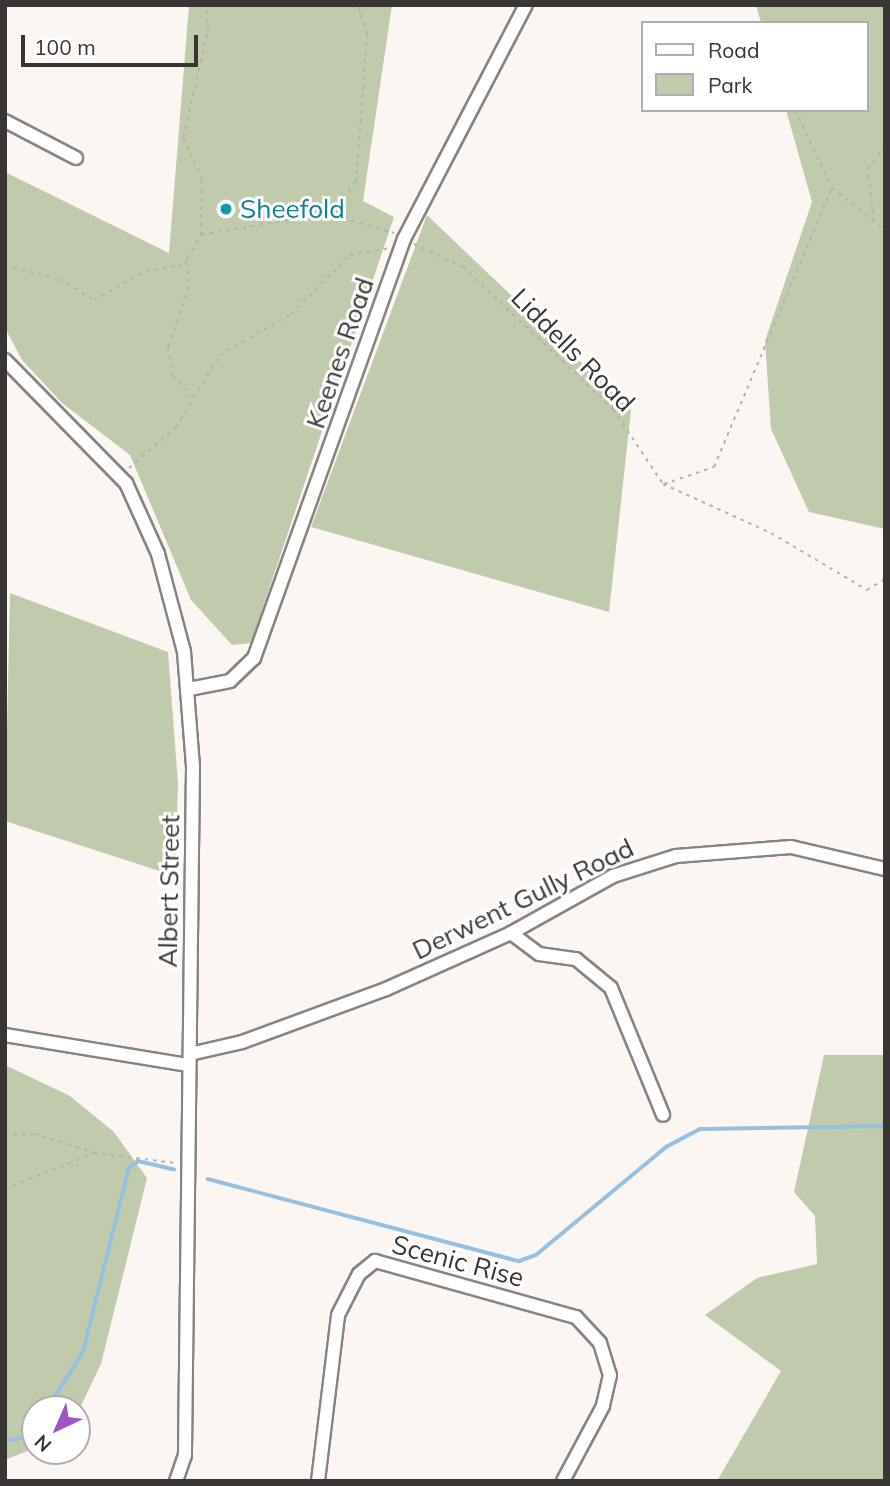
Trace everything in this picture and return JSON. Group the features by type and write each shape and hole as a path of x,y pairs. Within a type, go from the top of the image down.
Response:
{"street":[{"name":"Keenes Road","path":"189,689 230,681 254,658 403,243 526,5"},
{"path":"5,121 76,158"},
{"name":"Albert Street","path":"5,360 120,475 161,562 189,689 190,1059 185,1455 176,1481"},
{"name":"Derwent Gully Road","path":"190,1059 386,989 511,933 613,876 676,856 791,847 885,869"},
{"path":"511,933 539,954 576,959 611,989 663,1115"},
{"path":"5,1035 190,1059"},
{"name":"Scenic Rise","path":"318,1481 338,1315 359,1274 375,1261 576,1317 600,1343 610,1375 603,1406 562,1481"}],"path":[{"path":"194,396 173,376 168,348 189,288 186,261 201,235 202,180 183,137 208,31 206,5"},
{"path":"201,235 332,213 356,182 367,41 358,5"},
{"path":"796,112 832,188 885,230"},
{"path":"874,222 868,169 885,146"},
{"path":"663,484 715,467 832,188"},
{"name":"Liddells Road","path":"332,213 463,267 613,408 663,484"},
{"path":"120,475 176,427 220,355 291,314 350,256 403,243"},
{"path":"5,267 60,279 94,300 146,271 186,261"},
{"path":"663,484 771,533 867,590 885,579"},
{"path":"5,1135 35,1134 94,1153 188,1165"},
{"path":"5,1189 94,1153"}],"green space":[{"path":"189,5 392,5 363,201 394,217 251,643 232,645 191,600 130,455 62,403 22,360 5,328 5,172 169,253"},
{"path":"756,5 885,5 885,529 809,512 771,429 765,341 812,202 787,112 869,112 869,21 760,21"},
{"path":"427,215 631,410 609,612 311,527"},
{"path":"10,593 168,652 178,784 175,876 5,821"},
{"path":"824,1055 885,1055 885,1481 717,1481 781,1371 705,1315 757,1278 817,1264 815,1216 794,1192"},
{"path":"5,1065 70,1096 114,1132 147,1178 101,1364 86,1395 21,1395 21,1454 5,1460"}],"waterway":[{"path":"208,1179 519,1261 536,1255 666,1147 700,1129 885,1126"},
{"path":"56,1395 83,1352 129,1168 138,1161 174,1169"},
{"path":"5,1441 21,1438"}],"place":[{"name":"Sheefold","path":"226,209"}]}
